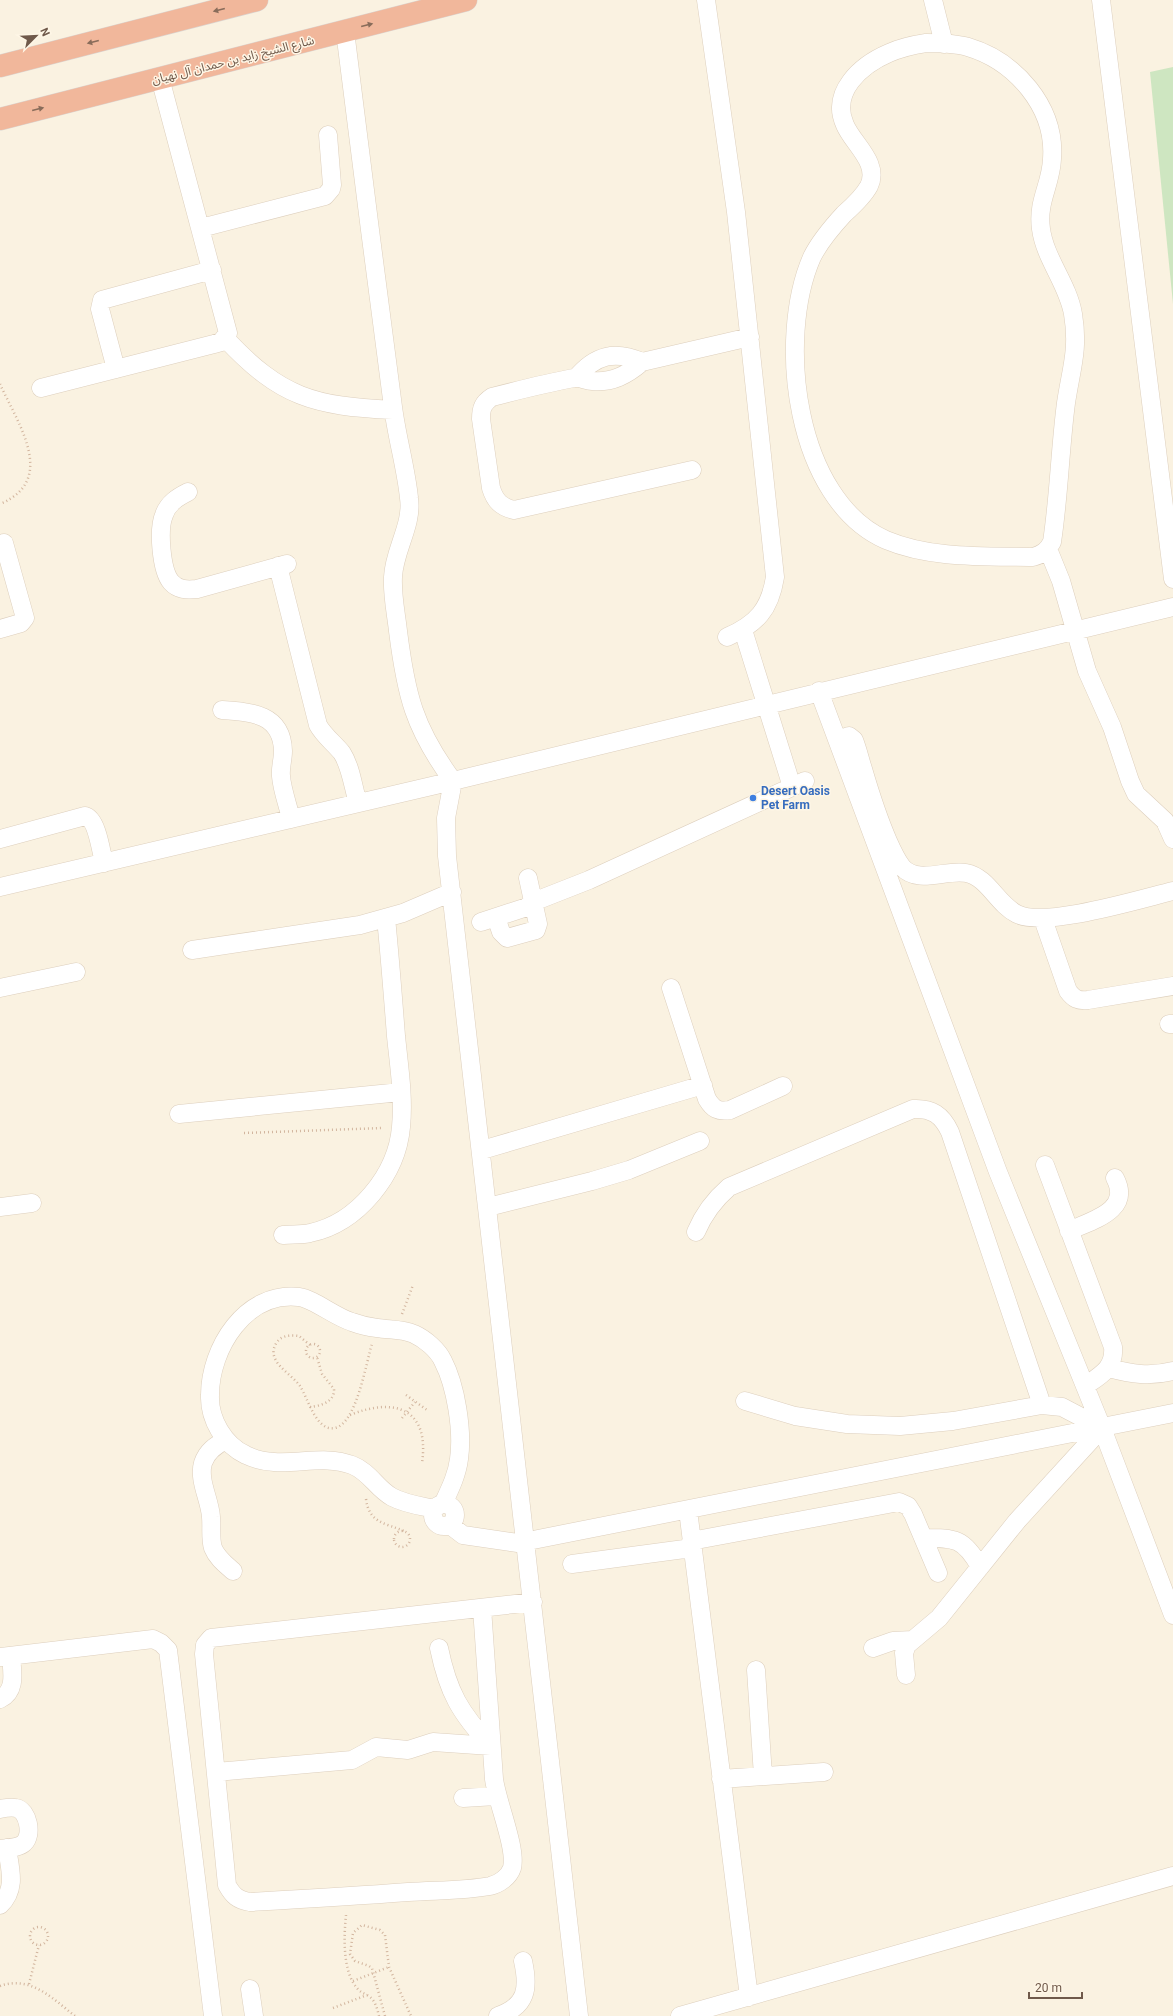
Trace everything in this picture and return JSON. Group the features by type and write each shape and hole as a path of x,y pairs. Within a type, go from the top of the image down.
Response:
{"highway":[{"path":"0,66 257,0"},
{"name":"شارع الشيخ زايد بن حمدان آل نهيان","path":"0,119 466,0"}],"street":[{"path":"528,878 533,902 538,924 535,932 507,938 489,920 527,906 533,902 589,880 798,784 735,633 756,620 766,608 772,593 775,577 736,212 706,0"},
{"path":"933,0 944,44"},
{"path":"1101,0 1173,579"},
{"path":"345,31 393,410 410,502 408,520 396,557 393,578 404,676 411,705 422,732 436,757 453,781 448,806 446,837 579,2016"},
{"path":"926,43 966,46 987,54 1022,79 1035,97 1045,116 1051,137 1053,157 1051,171 1042,199 1040,215 1041,231 1046,246 1067,292 1073,311 1076,350 1066,402 1053,532 1048,549 1042,555 1033,557 976,556 931,552 907,547 885,539 864,527 846,512 831,492 819,472 811,449 799,402 795,354 799,305 806,275 812,258 832,227 864,193 870,184 872,174 870,164 866,155 858,148 844,124 840,111 841,98 847,85 856,75 870,63 888,53 926,43"},
{"path":"160,78 227,327 226,338"},
{"path":"201,228 325,196 331,189 332,185 328,135"},
{"path":"116,369 100,309 102,300 212,270"},
{"path":"692,470 514,510 506,508 498,504 491,488 481,410 485,402 492,397 576,378 604,382 631,372 642,362 750,337"},
{"path":"226,338 260,371 291,392 326,404 393,410"},
{"path":"41,388 214,344 226,338"},
{"path":"576,378 584,368 594,361 606,356 618,355 631,357 642,362"},
{"path":"188,492 178,497 170,504 164,514 161,524 160,536 164,563 170,581 187,590 197,589 283,565 318,725 328,740 341,752 347,762 358,803"},
{"path":"0,629 21,623 25,618 4,543"},
{"path":"1048,549 1061,581 1087,671 1112,727 1136,794 1164,821 1173,839"},
{"path":"0,887 453,781 765,704 1173,607"},
{"path":"819,691 995,1164 1102,1428 1173,1615"},
{"path":"222,710 257,713 268,719 277,729 282,740 281,778 291,819"},
{"path":"838,740 849,736 854,740 885,833 896,859 909,873 921,876 948,872 968,873 985,884 1008,909 1024,917 1042,919 1074,914 1173,891"},
{"path":"0,839 85,816 89,817 94,823 104,862"},
{"path":"192,950 360,925 420,907 452,892"},
{"path":"283,1235 311,1233 338,1221 362,1204 381,1182 394,1156 401,1127 401,1092 386,918"},
{"path":"1042,919 1066,985 1073,998 1080,1001 1173,986"},
{"path":"0,988 76,972"},
{"path":"671,988 707,1099 713,1108 721,1111 730,1110 783,1086"},
{"path":"482,1150 703,1085"},
{"path":"179,1114 401,1092"},
{"path":"696,1232 715,1199 730,1187 913,1109 925,1109 936,1113 945,1121 950,1132 1042,1405"},
{"path":"488,1207 592,1182 629,1170 700,1141"},
{"path":"1045,1165 1113,1347 1114,1358 1109,1368 1085,1386"},
{"path":"1069,1231 1109,1212 1116,1205 1120,1197 1120,1187 1115,1178"},
{"path":"0,1206 32,1203"},
{"path":"439,1506 453,1482 459,1459 461,1436 450,1378 443,1360 431,1345 414,1334 350,1322 300,1297 288,1297 263,1304 248,1313 235,1324 224,1341 214,1363 210,1384 209,1405 216,1425 226,1440 245,1455 262,1461 279,1463 338,1461 351,1464 368,1474 392,1496 404,1502 439,1506 448,1505 455,1512 455,1517 450,1525 459,1533 471,1537 496,1539 510,1543 688,1510 1173,1413"},
{"path":"1109,1368 1142,1375 1160,1375 1173,1371"},
{"path":"744,1401 795,1416 847,1424 900,1426 953,1421 1021,1407 1042,1405 1062,1407 1102,1428"},
{"path":"906,1675 904,1653 907,1645 939,1618 1017,1521 1102,1428"},
{"path":"226,1440 216,1445 208,1453 203,1464 202,1475 209,1501 213,1548 220,1561 233,1571"},
{"path":"572,1564 692,1545 899,1502 908,1506 913,1514 938,1573"},
{"path":"688,1510 748,1997"},
{"path":"924,1538 950,1538 963,1544 973,1554 980,1567"},
{"path":"482,1608 491,1746 496,1796 510,1840 513,1857 512,1868 508,1876 498,1883 490,1886 250,1902 240,1900 232,1894 227,1885 204,1654 205,1645 211,1638 533,1602"},
{"path":"0,1699 9,1692 12,1686 5,1656 152,1639 162,1643 168,1650 171,1659 213,2016"},
{"path":"873,1648 893,1642 913,1640"},
{"path":"439,1648 445,1675 456,1701 472,1725 491,1746"},
{"path":"756,1670 762,1776"},
{"path":"216,1772 352,1760 376,1747 408,1750 433,1742 491,1746"},
{"path":"721,1779 824,1772"},
{"path":"463,1798 496,1796"},
{"path":"0,1809 16,1808 25,1814 27,1818 28,1834 25,1842 16,1846 3,1848 12,1878 11,1889 6,1900 0,1905"},
{"path":"680,2016 1173,1876"},
{"path":"498,2016 516,2007 525,1994 527,1978 524,1961"},
{"path":"250,1989 254,2016"}],"path":[{"path":"0,384 28,446 31,461 30,476 25,487 18,495 0,504"},
{"path":"244,1133 401,1127"},
{"path":"310,1407 323,1404 329,1400 334,1392 334,1389 319,1369 317,1357 320,1350 318,1346 310,1345 299,1336 285,1336 279,1340 275,1346 274,1352 279,1366 301,1387 310,1407 320,1423 327,1428 335,1428 342,1424 349,1415 360,1390 371,1346 387,1329 413,1285"},
{"path":"310,1345 306,1352 313,1358 317,1357"},
{"path":"406,1395 427,1410"},
{"path":"402,1418 416,1402"},
{"path":"349,1415 372,1407 383,1406 395,1407 408,1411 416,1420 421,1432 423,1442 422,1463"},
{"path":"404,1531 408,1534 409,1542 407,1545 399,1547 396,1544 394,1536 396,1533 404,1531"},
{"path":"346,1915 344,1941 347,1961 353,1981 358,1989 375,2003 379,2016"},
{"path":"385,2016 371,1967 355,1961 350,1954 353,1933 358,1927 366,1925 383,1932 387,1942 390,1967 411,2016"},
{"path":"37,1927 45,1929 48,1937 44,1944 39,1945 35,1944 31,1937 33,1929 37,1927"},
{"path":"28,1984 39,1945"},
{"path":"353,1981 390,1967"},
{"path":"0,1986 5,1984 28,1984 40,1989 75,2016"},
{"path":"333,2008 367,1995"}],"green space":[{"path":"1173,67 1173,304 1150,72"}],"place":[{"name":"Desert Oasis Pet Farm","path":"753,798"}]}
